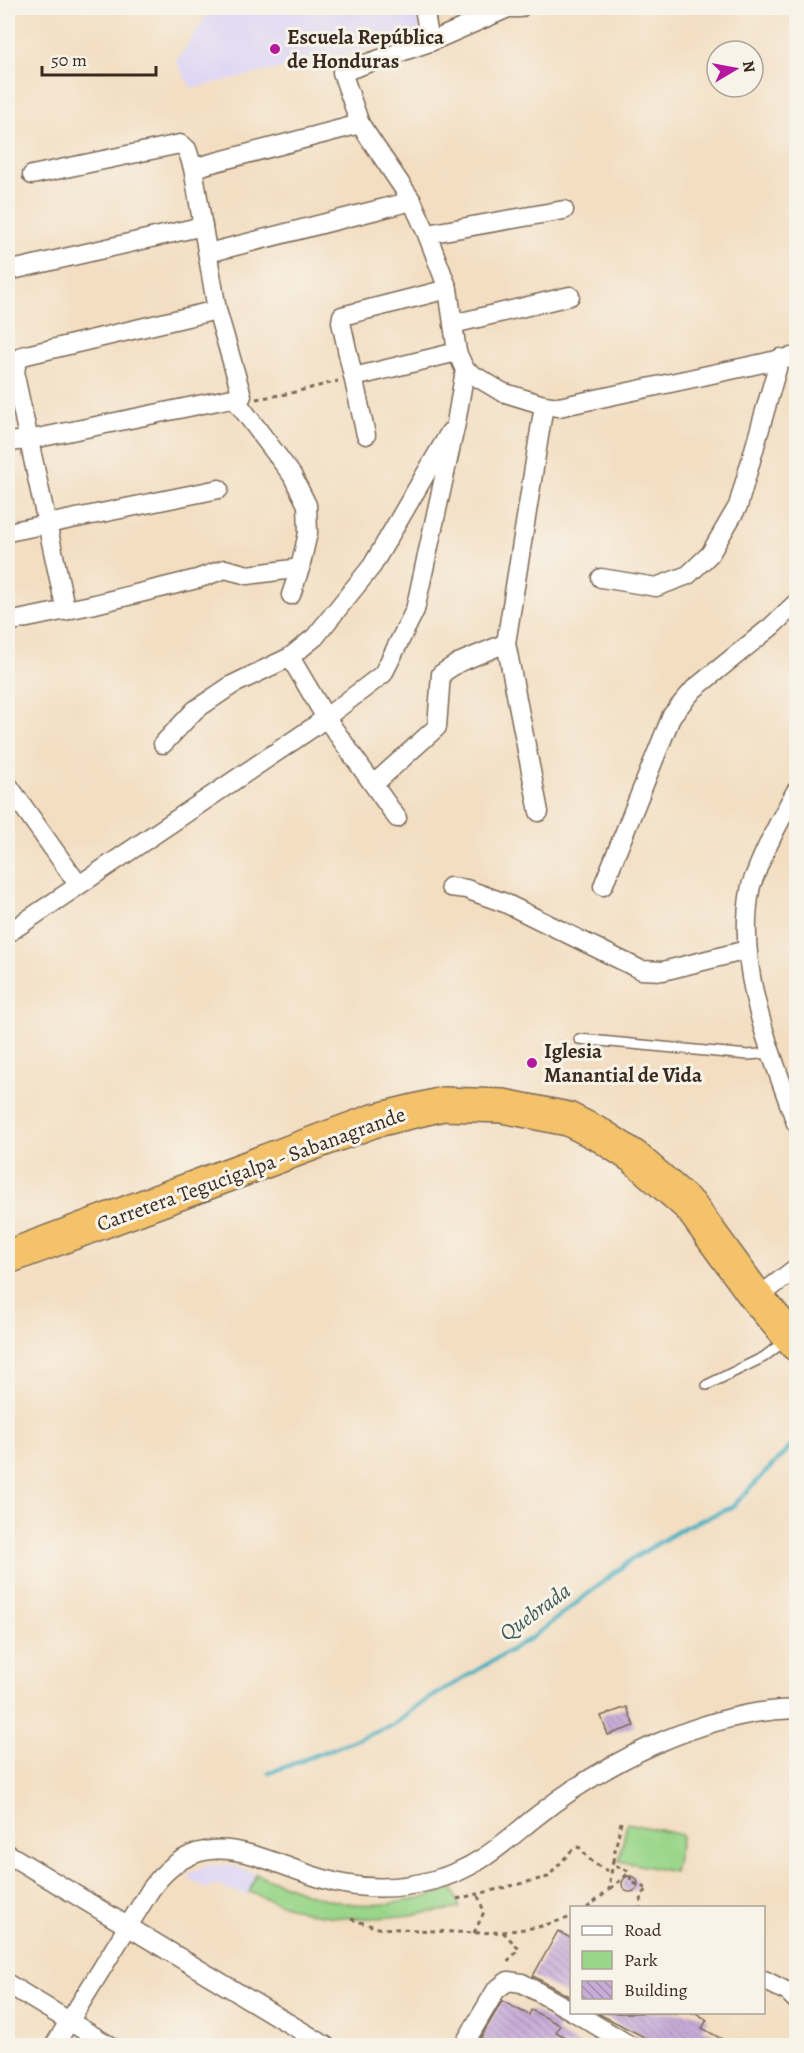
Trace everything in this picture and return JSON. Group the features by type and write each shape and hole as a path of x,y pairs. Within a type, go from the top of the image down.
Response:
{"highway":[{"name":"Carretera Tegucigalpa - Sabanagrande","path":"8,1257 373,1121 443,1104 503,1106 568,1119 602,1136 634,1157 690,1206 757,1298 793,1340"}],"street":[{"path":"424,8 430,42"},
{"path":"8,933 326,717 383,674 415,610 456,423 465,370 457,352 448,289 427,234 412,201 360,124 342,72 430,42 508,8 520,8"},
{"path":"193,168 360,124"},
{"path":"32,175 180,144 187,149 193,168 217,310 238,397 292,475 307,505 308,533 291,595"},
{"path":"208,253 412,201"},
{"path":"427,234 564,210"},
{"path":"8,271 203,226"},
{"path":"366,435 341,322 342,316 448,289"},
{"path":"453,324 570,296"},
{"path":"66,611 28,440 15,376 16,365 22,356 217,310"},
{"path":"354,377 457,352"},
{"path":"465,370 502,392 544,405 559,407 788,357"},
{"path":"601,578 656,587 688,575 710,554 738,506 788,357"},
{"path":"8,442 28,440 238,397"},
{"path":"539,813 506,643 544,405"},
{"path":"163,744 195,710 232,685 290,657 315,636 372,566 456,423"},
{"path":"8,532 219,489"},
{"path":"8,622 66,611 196,579 225,569 248,575 300,568"},
{"path":"603,886 672,715 694,689 772,626 796,603"},
{"path":"374,784 437,727 441,674 458,663 506,643"},
{"path":"290,657 326,717 397,818"},
{"path":"8,785 78,884"},
{"path":"796,791 773,832 750,889 746,940 757,1004 796,1123"},
{"path":"450,887 466,889 505,903 641,970 663,970 747,950"},
{"path":"757,1298 796,1268"},
{"path":"54,2046 126,1926 160,1876 184,1858 202,1852 224,1849 245,1852 344,1884 377,1888 406,1886 435,1880 464,1869 490,1854 534,1819 582,1786 642,1750 718,1721 752,1713 796,1708"},
{"path":"8,1854 326,2046"},
{"path":"765,1980 788,1992 796,2000"},
{"path":"463,2046 496,1990 508,1982 522,1983 570,2010"},
{"path":"8,1984 110,2046"},
{"path":"576,2014 631,2046"}],"lane":[{"path":"579,1039 748,1055 772,1053"},
{"path":"707,1385 793,1340"}],"path":[{"path":"238,397 260,400 354,377"},
{"path":"609,1890 621,1822"},
{"path":"457,1899 548,1877 571,1851 579,1847 590,1862 612,1872"},
{"path":"613,1860 618,1867 629,1873 631,1882 648,1888 642,1893 640,1906"},
{"path":"589,1906 629,1873"},
{"path":"474,1933 484,1912 477,1893"},
{"path":"351,1919 378,1928 474,1933 538,1927 570,1918"},
{"path":"503,1932 519,1949 506,1964"}],"shaded area":[{"name":"Escuela República de Honduras","path":"211,8 415,8 422,37 192,88 176,62"},
{"path":"230,1865 256,1874 247,1895 215,1885 207,1889 188,1878 192,1872 208,1866"}],"green space":[{"path":"627,1823 682,1835 674,1872 619,1861"},
{"path":"256,1874 314,1896 355,1904 388,1904 453,1889 460,1908 383,1918 324,1916 298,1910 249,1892"}],"building":[{"path":"627,1707 634,1726 608,1735 601,1716"},
{"path":"627,1876 633,1876 638,1884 636,1890 627,1892 622,1887 622,1881"},
{"path":"558,1931 570,1938 570,1997 533,1976"},
{"path":"502,2001 529,2015 531,2010 560,2025 556,2032 580,2046 476,2046"},
{"path":"599,2014 698,2014 707,2020 702,2028 734,2046 653,2046 647,2042 648,2039"}],"waterway":[{"name":"Quebrada","path":"269,1773 394,1725 415,1707 533,1637 632,1559 685,1527 732,1507 796,1441"}],"place":[{"name":"Escuela República de Honduras","path":"275,49"},
{"name":"Iglesia Manantial de Vida","path":"532,1063"}]}
